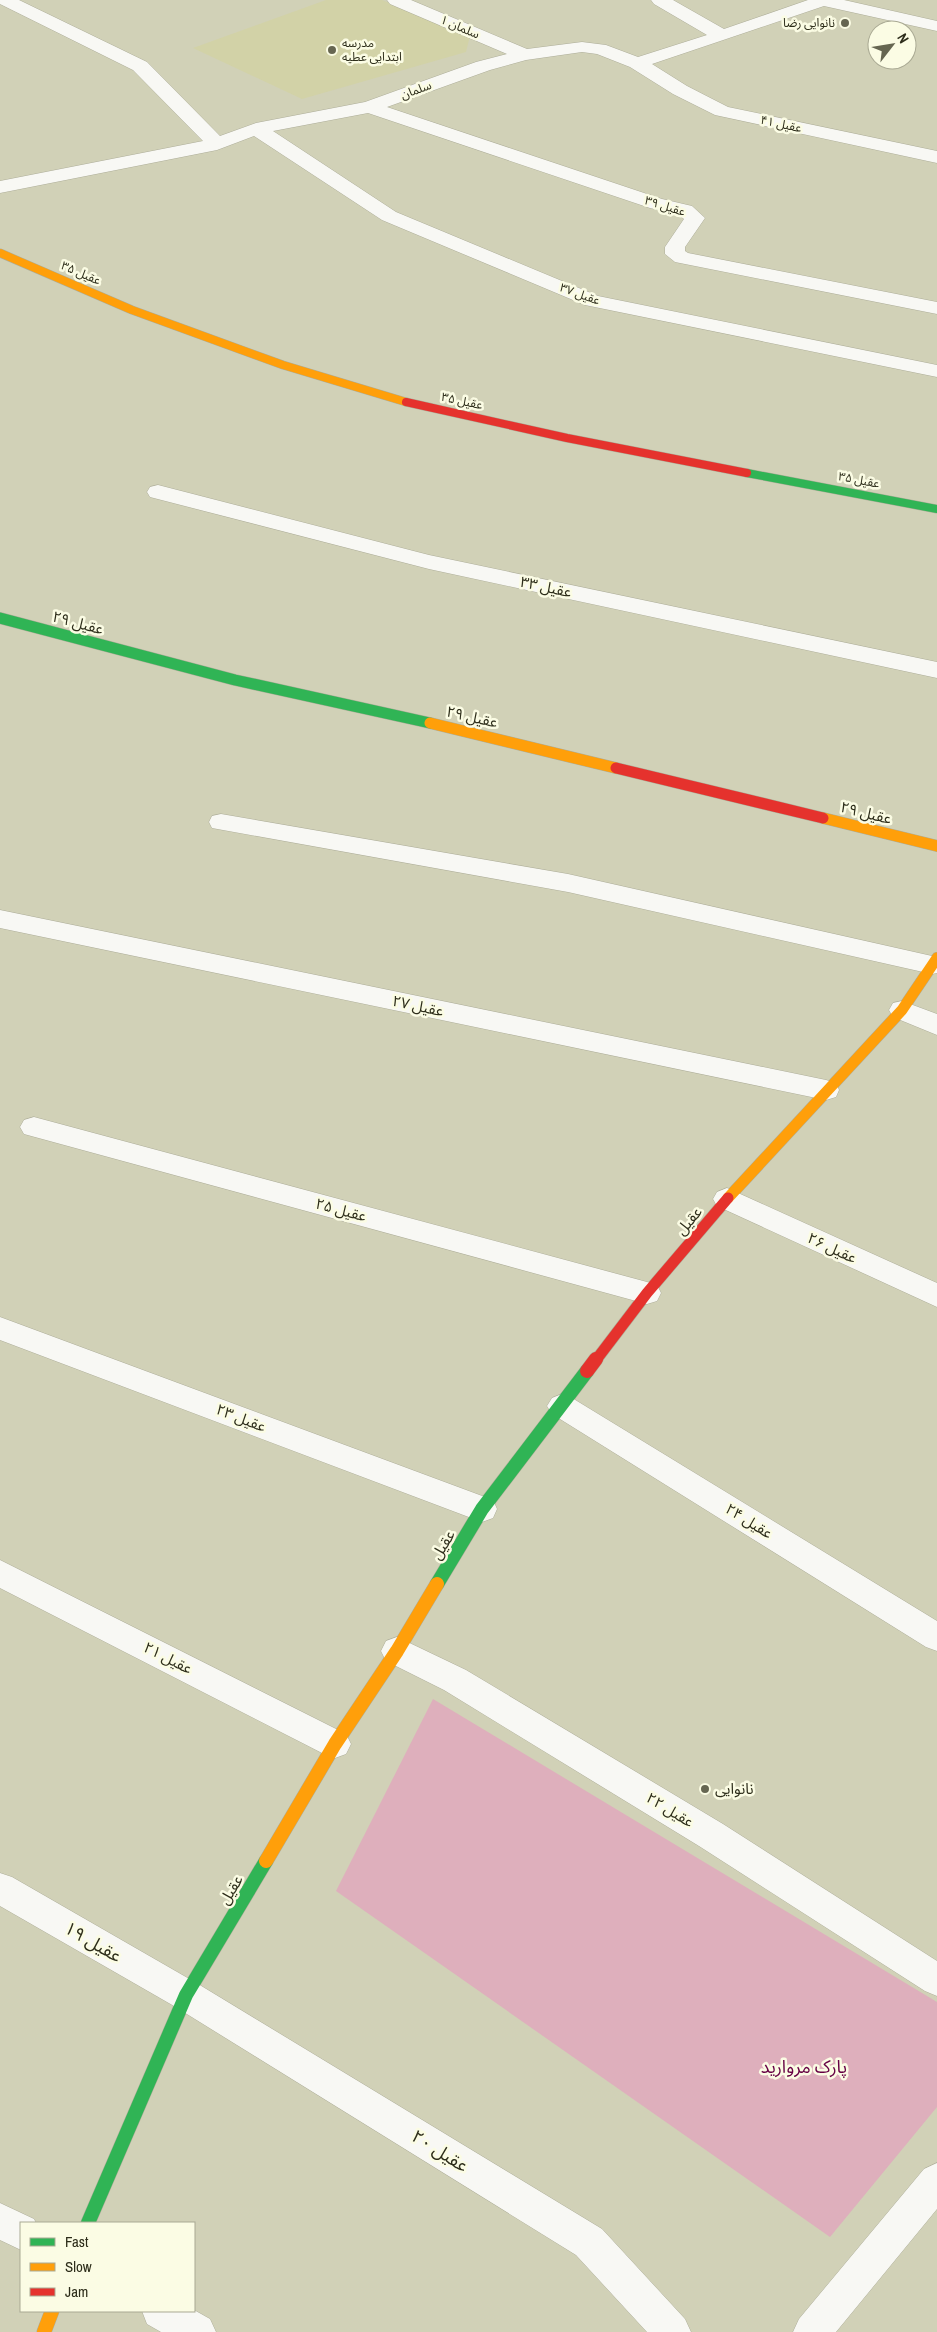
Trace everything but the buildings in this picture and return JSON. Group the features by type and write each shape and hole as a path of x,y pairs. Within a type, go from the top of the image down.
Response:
{"street":[{"path":"5,0 140,66 217,144"},
{"path":"660,0 722,36"},
{"name":"سلمان ۱","path":"405,1 525,55"},
{"path":"637,63 822,1 937,26"},
{"name":"سلمان","path":"0,187 217,144 256,130 369,107 483,66 525,55 582,47 600,49 637,63"},
{"name":"عقیل ۴۱","path":"637,63 680,90 722,111 937,157"},
{"name":"عقیل ۳۹","path":"369,107 657,204 685,210 695,218 676,247 676,254 682,258 937,308"},
{"name":"عقیل ۳۷","path":"256,130 389,216 592,301 937,371"},
{"name":"عقیل ۳۵","path":"0,253 132,310 283,365 387,398 567,438 937,509"},
{"name":"عقیل ۳۳","path":"158,492 429,562 937,670"},
{"name":"عقیل ۲۹","path":"0,618 235,680 466,731 937,846"},
{"path":"221,822 568,883 934,962"},
{"name":"عقیل ۲۷","path":"4,927 826,1090"},
{"name":"عقیل","path":"88,2222 186,1995 336,1744 397,1651 482,1508 648,1293 727,1199 902,1010 934,962"},
{"path":"902,1010 937,1025"},
{"name":"عقیل ۲۵","path":"34,1128 648,1293"},
{"name":"عقیل ۲۶","path":"727,1199 937,1296"},
{"name":"عقیل ۲۳","path":"0,1328 482,1508"},
{"name":"عقیل ۲۴","path":"562,1406 937,1637"},
{"name":"عقیل ۲۱","path":"0,1573 336,1744"},
{"name":"عقیل ۲۲","path":"397,1651 455,1680 711,1835 937,1980"},
{"name":"عقیل ۱۹","path":"0,1888 186,1995"},
{"name":"عقیل ۲۰","path":"186,1995 589,2242 672,2332"},
{"path":"812,2332 937,2180"},
{"path":"0,2220 20,2231"},
{"path":"44,2332 52,2312"},
{"path":"162,2312 196,2332"}],"shaded area":[{"name":"مدرسه ابتدایی عطیه","path":"326,0 382,0 470,36 466,52 302,99 193,48"}],"green space":[{"name":"پارک مروارید","path":"433,1699 937,2002 937,2107 830,2237 336,1891"}],"traffic: fast":[{"path":"747,473 937,509"},
{"path":"0,618 235,680 430,723"},
{"path":"437,1584 482,1509 587,1371"},
{"path":"88,2222 186,1995 266,1861"}],"traffic: slow":[{"path":"0,253 132,310 283,365 406,402"},
{"path":"430,723 616,768"},
{"path":"823,818 937,846"},
{"path":"728,1198 902,1010 937,958"},
{"path":"266,1861 335,1744 397,1651 437,1584"},
{"path":"44,2332 52,2312"}],"traffic: jam":[{"path":"406,402 567,438 747,473"},
{"path":"616,768 823,818"},
{"path":"587,1371 647,1293 728,1198"}],"place":[{"name":"نانوایی رضا","path":"845,23"},
{"name":"مدرسه ابتدایی عطیه","path":"332,50"},
{"name":"نانوایی","path":"705,1789"}]}
